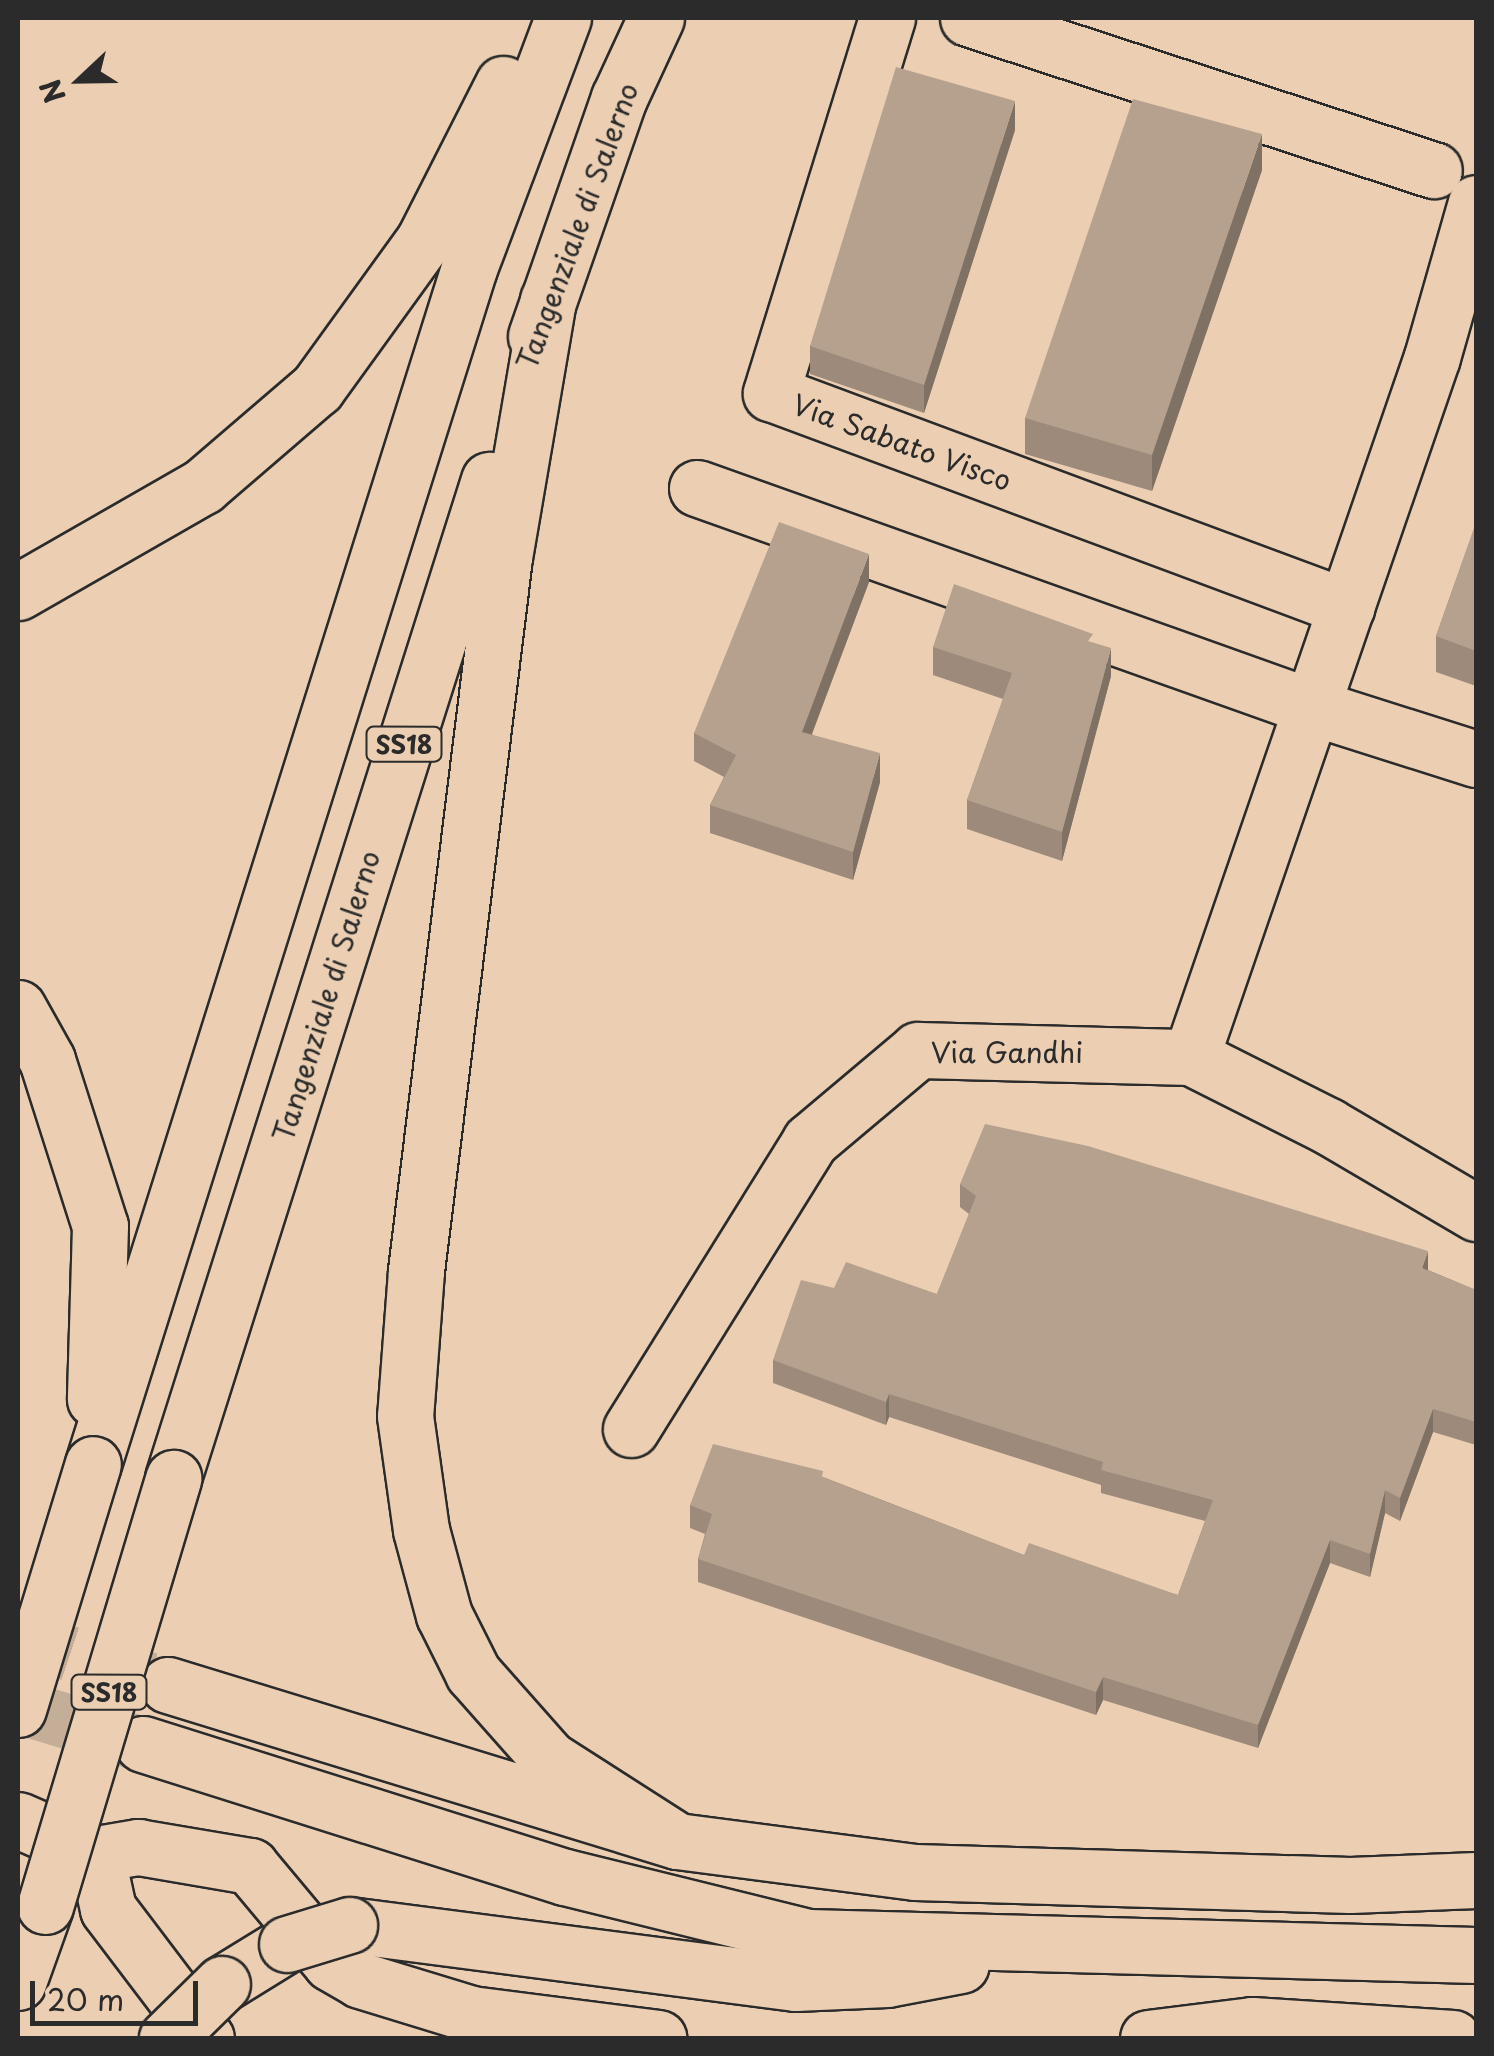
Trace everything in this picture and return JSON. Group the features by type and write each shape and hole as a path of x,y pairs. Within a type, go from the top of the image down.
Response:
{"main road":[{"path":"18,592 203,486 317,388 424,240 534,18"},
{"name":"SS18","path":"18,1709 468,268 562,18"},
{"name":"Tangenziale di Salerno","path":"18,1982 45,1906 173,1478 548,300 619,98 656,18"},
{"name":"Via Sabato Visco","path":"887,18 771,393 1346,607"},
{"path":"968,18 1434,170"},
{"path":"1191,1058 1346,607 1476,203"},
{"path":"548,300 504,558 416,1271 405,1416 422,1530 444,1615 473,1673 549,1758 677,1841"},
{"path":"697,488 1312,708 1476,759"},
{"path":"18,1008 47,1060 100,1226 93,1464"},
{"name":"Via Gandhi","path":"631,1430 810,1141 918,1050 1191,1058 1328,1126 1476,1212"},
{"path":"168,1685 677,1841 915,1872 1350,1885 1476,1880"},
{"path":"142,1744 565,1878 808,1937 1476,1955"},
{"path":"18,1820 96,1854 138,1847 250,1866 331,1963 360,1980 471,2014 658,2038"},
{"path":"96,1854 108,1909 206,2038"},
{"path":"167,2038 222,1984 287,1944 350,1925 795,1984 887,1979 1057,1946"},
{"path":"1148,2038 1252,2025 1454,2038"}],"building":[{"path":"896,67 1015,101 924,385 810,346"},
{"path":"1133,99 1262,134 1152,455 1025,418"},
{"path":"779,522 869,554 802,732 880,753 853,852 710,805 736,755 694,733"},
{"path":"1476,523 1476,651 1436,636"},
{"path":"954,584 1093,634 1088,641 1111,648 1062,832 967,800 1012,673 933,647"},
{"path":"985,1124 1088,1146 1428,1251 1422,1268 1476,1290 1476,1422 1433,1409 1400,1498 1385,1490 1370,1554 1330,1540 1258,1725 1103,1677 1096,1692 698,1559 712,1514 690,1505 713,1444 823,1471 822,1477 1024,1555 1029,1543 1178,1595 1213,1500 1101,1470 1103,1462 889,1394 886,1402 773,1360 801,1280 834,1288 846,1262 937,1294 976,1196 960,1184"}],"tunnel":[{"path":"18,1636 160,1683"},
{"path":"18,1706 143,1744"}]}
